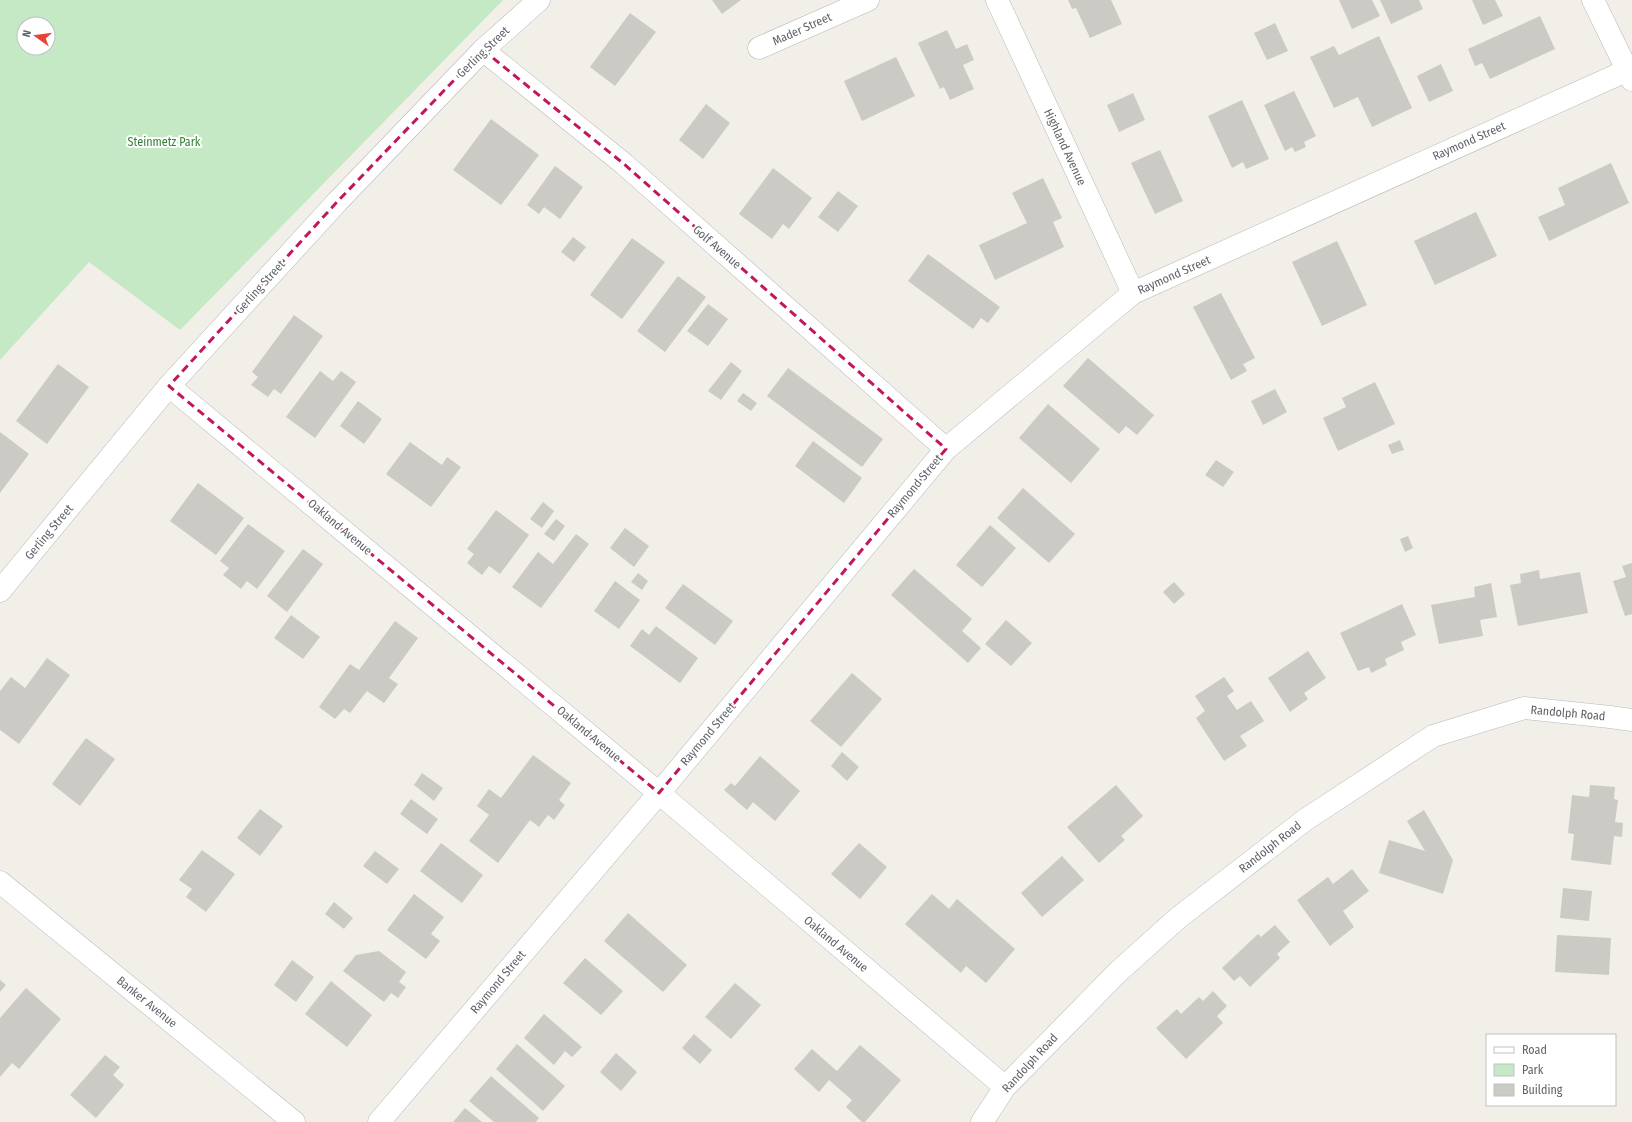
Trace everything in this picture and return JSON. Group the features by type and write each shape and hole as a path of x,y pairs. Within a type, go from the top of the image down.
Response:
{"street":[{"name":"Gerling Street","path":"0,591 170,386 337,202 483,50 538,0"},
{"name":"Mader Street","path":"759,48 868,0"},
{"name":"Highland Avenue","path":"997,0 1133,293"},
{"path":"1593,0 1629,76"},
{"name":"Golf Avenue","path":"483,50 624,164 946,449"},
{"name":"Raymond Street","path":"379,1122 659,793 946,449 1133,293 1629,76"},
{"name":"Oakland Avenue","path":"170,386 659,793 1005,1087"},
{"name":"Randolph Road","path":"982,1122 1005,1087 1118,972 1178,918 1305,820 1433,736 1524,708 1610,716 1632,720"},
{"name":"Banker Avenue","path":"0,882 294,1122"}],"highlighted area":[{"path":"483,50 624,164 946,449 659,793 169,386 337,202"}],"green space":[{"name":"Steinmetz Park","path":"0,0 503,0 180,330 89,262 0,360"}],"building":[{"path":"712,0 741,0 722,14"},
{"path":"1068,0 1111,0 1122,24 1090,38 1076,8 1072,9"},
{"path":"1339,0 1372,0 1380,16 1352,29"},
{"path":"1380,0 1419,0 1423,9 1391,24"},
{"path":"1472,0 1495,0 1503,16 1483,25"},
{"path":"630,13 656,32 615,86 590,67"},
{"path":"1540,16 1555,49 1490,79 1482,63 1475,66 1468,49"},
{"path":"1275,23 1288,51 1267,60 1254,33"},
{"path":"947,30 956,49 967,44 974,60 963,65 974,89 950,100 944,87 940,89 918,43"},
{"path":"1379,36 1412,108 1372,127 1358,97 1334,108 1310,57 1334,46 1339,55"},
{"path":"896,57 915,96 862,121 844,81"},
{"path":"1441,64 1453,91 1429,102 1417,76"},
{"path":"1294,91 1316,136 1304,142 1306,147 1295,152 1292,147 1285,151 1264,105"},
{"path":"1133,93 1145,120 1119,132 1107,105"},
{"path":"1242,100 1269,159 1246,169 1243,162 1232,168 1208,116"},
{"path":"706,104 730,123 703,159 679,140"},
{"path":"491,119 539,155 501,205 453,170"},
{"path":"1160,150 1183,201 1155,214 1131,163"},
{"path":"1611,163 1629,203 1549,241 1538,217 1565,205 1558,188"},
{"path":"555,166 583,187 560,219 544,207 539,214 527,205"},
{"path":"773,168 812,198 789,229 783,224 772,239 739,214"},
{"path":"1043,178 1062,218 1053,222 1064,247 995,280 979,245 1027,223 1012,193"},
{"path":"838,191 858,206 838,232 818,217"},
{"path":"1476,212 1497,256 1435,285 1414,241"},
{"path":"573,237 586,247 574,262 561,252"},
{"path":"632,238 665,262 622,319 590,295"},
{"path":"1337,241 1367,305 1322,326 1292,262"},
{"path":"928,254 1000,307 988,323 981,318 973,329 908,281"},
{"path":"678,276 706,297 665,352 637,331"},
{"path":"1221,293 1255,358 1243,364 1247,371 1231,380 1193,307"},
{"path":"708,304 728,319 708,346 687,331"},
{"path":"294,315 323,336 281,394 274,389 268,397 251,385 258,377 252,372"},
{"path":"1088,358 1154,415 1137,435 1126,426 1119,434 1063,386"},
{"path":"731,362 742,371 721,400 708,391"},
{"path":"58,364 89,387 47,444 16,421"},
{"path":"788,368 883,439 862,467 767,396"},
{"path":"320,371 333,381 341,371 356,382 315,438 286,417"},
{"path":"1375,382 1395,424 1338,451 1323,418 1346,407 1342,398"},
{"path":"1275,389 1287,412 1263,425 1251,401"},
{"path":"743,393 757,403 751,411 737,401"},
{"path":"358,401 382,419 364,444 340,426"},
{"path":"1048,404 1100,449 1071,483 1019,438"},
{"path":"0,432 29,454 0,493"},
{"path":"1400,440 1404,450 1392,454 1388,445"},
{"path":"813,441 862,478 844,503 795,466"},
{"path":"410,442 442,465 447,457 461,467 431,507 386,474"},
{"path":"1216,460 1234,472 1223,487 1205,475"},
{"path":"198,483 244,518 216,555 170,521"},
{"path":"1023,488 1075,534 1049,563 997,518"},
{"path":"543,502 554,511 542,528 530,519"},
{"path":"496,510 529,535 500,574 489,566 482,575 467,563 474,554 467,549"},
{"path":"556,519 565,526 554,541 544,534"},
{"path":"248,524 285,551 257,589 247,581 241,589 223,575 229,568 220,561"},
{"path":"990,525 1016,548 982,587 956,565"},
{"path":"625,528 649,546 634,567 610,548"},
{"path":"576,534 589,544 541,608 512,587 538,552 553,564"},
{"path":"1408,536 1413,548 1405,552 1400,539"},
{"path":"303,549 323,564 287,612 267,596"},
{"path":"1632,563 1632,614 1625,616 1613,581 1626,577 1622,566"},
{"path":"914,569 972,619 962,631 981,648 968,663 891,595"},
{"path":"1539,570 1540,579 1580,572 1588,613 1518,626 1510,585 1521,583 1520,574"},
{"path":"638,573 648,581 642,590 631,582"},
{"path":"615,581 640,600 619,629 594,611"},
{"path":"1174,582 1185,594 1174,604 1163,592"},
{"path":"1491,583 1497,617 1480,620 1483,636 1439,644 1431,605 1475,597 1474,587"},
{"path":"683,584 733,621 715,645 665,608"},
{"path":"1402,604 1416,635 1401,642 1404,650 1385,659 1387,665 1371,673 1369,667 1358,671 1340,633"},
{"path":"291,615 320,637 303,659 274,638"},
{"path":"1006,620 1032,643 1011,666 985,644"},
{"path":"395,621 418,638 389,678 398,684 384,703 367,691 350,713 344,709 335,719 319,707 350,664 359,670"},
{"path":"656,626 698,658 680,683 630,646 642,629 649,635"},
{"path":"1308,651 1326,678 1304,693 1308,699 1290,712 1268,678"},
{"path":"47,658 70,675 19,744 0,730 0,691 11,677 25,688"},
{"path":"852,673 882,699 841,747 810,721"},
{"path":"1224,677 1234,691 1227,696 1237,710 1251,701 1264,721 1240,736 1247,746 1224,761 1196,718 1205,711 1195,696"},
{"path":"86,738 115,759 80,806 52,784"},
{"path":"842,752 859,767 847,781 831,766"},
{"path":"533,755 571,783 559,800 565,805 554,820 548,815 539,827 530,820 498,863 469,841 489,815 477,806 489,789 501,798"},
{"path":"760,756 800,791 775,821 753,802 747,810 724,790 731,783 735,786"},
{"path":"422,773 443,788 434,801 414,785"},
{"path":"1116,785 1143,816 1121,836 1125,840 1099,863 1067,827"},
{"path":"1590,785 1615,787 1614,799 1618,800 1615,822 1623,823 1622,837 1614,836 1611,865 1571,860 1574,834 1568,833 1572,795 1589,797"},
{"path":"411,799 438,819 427,834 400,814"},
{"path":"260,809 283,826 260,856 237,838"},
{"path":"1424,810 1453,860 1443,894 1379,873 1389,840 1425,851 1407,821"},
{"path":"441,843 483,875 462,903 420,871"},
{"path":"859,843 887,867 860,899 831,874"},
{"path":"202,850 235,874 206,912 186,897 192,889 179,880"},
{"path":"375,851 399,869 387,884 363,866"},
{"path":"1062,856 1084,880 1042,917 1021,893"},
{"path":"1352,869 1369,891 1343,911 1354,927 1330,946 1297,900 1328,877 1333,884"},
{"path":"1563,888 1592,891 1589,921 1560,918"},
{"path":"414,894 444,917 431,934 440,941 426,959 387,930"},
{"path":"932,894 949,909 957,899 1015,949 986,983 966,966 961,973 905,924"},
{"path":"334,902 353,918 344,929 325,914"},
{"path":"628,913 687,965 663,992 604,941"},
{"path":"1275,925 1290,942 1277,954 1280,958 1250,987 1240,976 1234,981 1222,968 1258,934 1261,937"},
{"path":"1557,935 1611,938 1609,975 1555,972"},
{"path":"379,951 406,972 399,982 406,987 398,998 391,993 384,1002 343,971 356,955"},
{"path":"585,958 623,991 601,1015 563,983"},
{"path":"292,960 314,977 296,1002 274,985"},
{"path":"0,980 6,985 0,992"},
{"path":"331,981 372,1015 347,1047 305,1014"},
{"path":"735,983 761,1005 731,1039 705,1017"},
{"path":"26,988 61,1019 19,1069 12,1063 0,1077 0,1018"},
{"path":"1213,991 1227,1006 1217,1016 1223,1023 1186,1059 1156,1028 1177,1009 1181,1014 1199,997 1203,1001"},
{"path":"544,1014 582,1047 572,1057 565,1051 554,1065 524,1038"},
{"path":"694,1034 712,1050 700,1064 682,1048"},
{"path":"517,1044 565,1086 543,1111 496,1069"},
{"path":"860,1045 901,1080 865,1122 862,1122 846,1107 852,1100 829,1080 819,1092 794,1069 812,1049 837,1071"},
{"path":"616,1053 637,1072 621,1091 600,1072"},
{"path":"105,1055 120,1067 113,1075 124,1085 96,1118 70,1095"},
{"path":"491,1076 539,1118 536,1122 494,1122 469,1101"},
{"path":"465,1108 482,1122 453,1122"}]}
